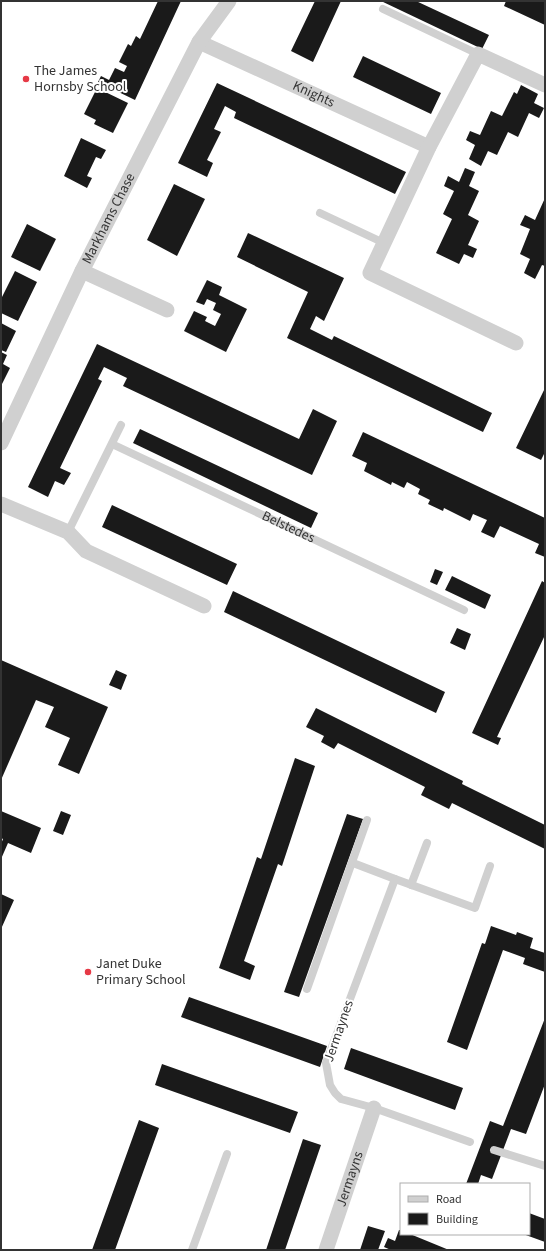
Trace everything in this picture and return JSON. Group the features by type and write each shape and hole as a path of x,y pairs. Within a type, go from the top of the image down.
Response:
{"street":[{"name":"Markhams Chase","path":"1,443 82,271 199,42 229,1"},
{"name":"Knights","path":"199,42 429,147"},
{"path":"516,343 370,273 429,147 478,54 545,85"},
{"path":"82,271 167,310"},
{"path":"1,504 68,532 86,551 204,606"},
{"name":"Jermayns","path":"326,1250 374,1108"}],"lane":[{"path":"383,9 478,54"},
{"path":"320,213 384,243"},
{"path":"68,532 121,425"},
{"name":"Belstedes","path":"112,444 464,610"},
{"path":"307,989 367,820"},
{"path":"411,885 427,843"},
{"path":"353,863 475,908 490,866"},
{"name":"Jermaynes","path":"395,879 326,1063 330,1085 335,1093 342,1099 374,1108 470,1142"},
{"path":"494,1150 545,1166"},
{"path":"192,1250 227,1154"}],"building":[{"path":"158,1 181,1 135,100 98,82 101,76 109,80 115,68 124,72 127,66 119,62 128,44 131,46 136,36 140,39"},
{"path":"315,1 341,1 313,62 291,51"},
{"path":"381,1 416,1 489,35 482,49"},
{"path":"506,1 545,1 545,25 504,6"},
{"path":"363,56 441,93 431,114 353,77"},
{"path":"217,83 406,172 395,194 234,118 236,112 225,106 214,129 221,132 207,160 213,163 207,177 178,163"},
{"path":"521,85 538,94 534,103 544,108 539,118 529,113 518,137 508,132 497,155 488,151 481,166 469,159 475,145 466,140 470,131 480,135 491,111 502,116 514,92 517,94"},
{"path":"97,88 128,103 113,133 94,124 96,120 84,114"},
{"path":"81,138 106,150 101,159 96,157 87,176 92,178 87,188 64,176"},
{"path":"465,168 475,172 469,186 479,191 468,215 479,221 468,245 477,249 473,258 464,254 459,264 436,253 452,219 443,214 454,191 444,186 448,176 459,182"},
{"path":"174,184 205,199 177,256 147,240"},
{"path":"545,198 545,266 542,265 535,279 524,273 530,259 520,254 530,229 520,225 525,215 535,220"},
{"path":"27,224 56,239 40,271 11,257"},
{"path":"248,233 344,278 324,321 316,316 310,329 332,340 334,336 492,413 483,432 287,338 308,292 237,257"},
{"path":"15,271 37,282 18,321 1,313 1,299"},
{"path":"207,280 222,287 219,295 247,309 226,352 184,331 194,311 207,317 205,321 215,326 221,314 213,310 216,303 207,299 204,305 196,302"},
{"path":"1,323 16,331 6,352 1,350"},
{"path":"97,344 299,439 313,409 337,421 312,475 123,386 127,378 104,367 98,379 102,381 60,468 71,473 64,485 55,481 48,497 28,487"},
{"path":"1,352 7,355 3,364 10,368 1,386"},
{"path":"545,388 545,452 541,460 516,448"},
{"path":"140,429 318,513 311,528 133,443"},
{"path":"363,432 545,518 545,557 535,553 539,544 500,526 494,538 481,532 487,520 473,514 470,521 444,508 443,511 428,504 430,500 418,494 420,489 407,482 404,488 392,482 391,485 364,471 367,463 352,456"},
{"path":"112,505 237,564 227,585 102,527"},
{"path":"435,569 443,572 437,585 430,582"},
{"path":"452,576 491,595 485,609 445,590"},
{"path":"542,581 545,583 545,635 497,737 501,738 498,745 472,733"},
{"path":"233,591 445,692 436,713 224,612"},
{"path":"457,628 471,634 465,650 450,643"},
{"path":"1,660 108,707 79,774 58,765 70,738 45,727 54,707 36,700 1,780"},
{"path":"116,670 127,675 121,690 109,685"},
{"path":"316,708 463,781 462,784 545,825 545,849 452,803 449,809 421,795 425,787 338,743 334,749 321,742 324,736 306,727"},
{"path":"295,758 315,766 282,866 278,864 244,961 255,966 250,980 219,968 257,857 261,859"},
{"path":"1,811 41,828 31,853 8,843 1,859 1,844 3,839 1,838"},
{"path":"61,811 71,815 63,835 53,831"},
{"path":"347,814 363,819 299,997 284,992"},
{"path":"1,894 14,900 1,929"},
{"path":"491,926 516,935 517,932 533,938 530,948 545,953 545,972 523,964 525,958 503,950 467,1050 447,1042 482,943 485,944"},
{"path":"189,997 327,1046 320,1067 181,1017"},
{"path":"545,1018 545,1084 526,1134 511,1129 492,1179 481,1175 478,1183 466,1183 490,1121 503,1126"},
{"path":"351,1048 463,1088 455,1110 344,1069"},
{"path":"162,1064 298,1112 290,1133 155,1085"},
{"path":"139,1120 159,1128 115,1250 92,1250"},
{"path":"303,1139 321,1145 285,1250 266,1250"},
{"path":"530,1213 545,1219 545,1242 526,1235 530,1235"},
{"path":"368,1226 385,1231 378,1250 360,1250"},
{"path":"400,1230 400,1235 412,1235 449,1250 391,1250 384,1247 388,1238 395,1241"}],"place":[{"name":"The James Hornsby School","path":"26,79"},
{"name":"Janet Duke Primary School","path":"88,972"}]}
